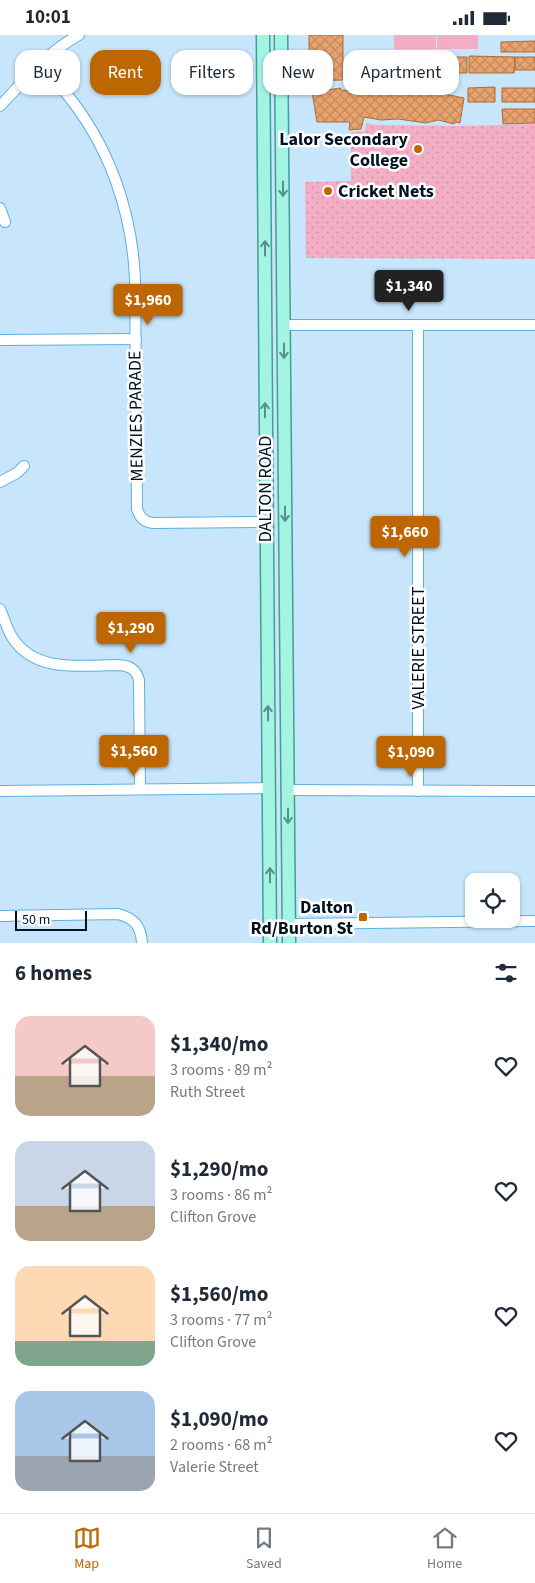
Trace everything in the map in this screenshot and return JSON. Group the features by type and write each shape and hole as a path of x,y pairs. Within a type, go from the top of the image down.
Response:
{"main road":[{"name":"DALTON ROAD","path":"263,35 265,522 270,943"},
{"name":"DALTON ROAD","path":"281,35 289,943"},
{"path":"265,325 284,325"},
{"path":"270,924 289,924"}],"street":[{"path":"56,50 79,35"},
{"path":"1,102 15,88"},
{"name":"MENZIES PARADE","path":"68,95 97,139 117,181 130,229 134,256 137,509 139,515 148,523 265,522"},
{"path":"0,208 5,221"},
{"path":"284,325 535,325"},
{"name":"VALERIE STREET","path":"418,325 418,791"},
{"path":"0,341 136,339"},
{"path":"0,482 17,473 24,466"},
{"path":"0,609 12,637 26,653 46,664 119,665 134,669 139,681 140,789"},
{"path":"0,791 269,788"},
{"path":"288,790 535,791"},
{"path":"0,915 118,914 135,922 141,933 142,943"},
{"path":"289,924 535,921"}],"shaded area":[{"path":"394,35 436,35 436,49 394,49"},
{"path":"437,35 478,35 478,49 437,49"},
{"path":"366,123 376,125 456,126 535,124 535,259 306,258 305,182 351,181 351,132 365,131"},
{"name":"Cricket Nets","path":"320,186 337,187 337,196 320,196"}],"building":[{"path":"309,35 343,35 343,80 333,80 333,50 309,50"},
{"path":"535,41 535,52 501,52 501,42"},
{"path":"469,56 515,57 514,73 469,73"},
{"path":"459,57 467,57 467,73 459,73"},
{"path":"515,57 535,57 535,70 515,70"},
{"path":"495,87 495,102 468,102 468,88"},
{"path":"341,88 340,90 343,90 343,95 449,95 464,98 460,123 455,122 454,124 438,120 426,123 364,117 361,129 349,130 350,122 317,122 312,95 333,95 333,89"},
{"path":"502,88 535,88 535,102 502,102"},
{"path":"502,109 535,109 535,123 503,124"}],"place":[{"name":"Lalor Secondary College","path":"418,149"},
{"name":"Cricket Nets","path":"328,191"},
{"name":"Dalton Rd/Burton St","path":"363,917"}]}
